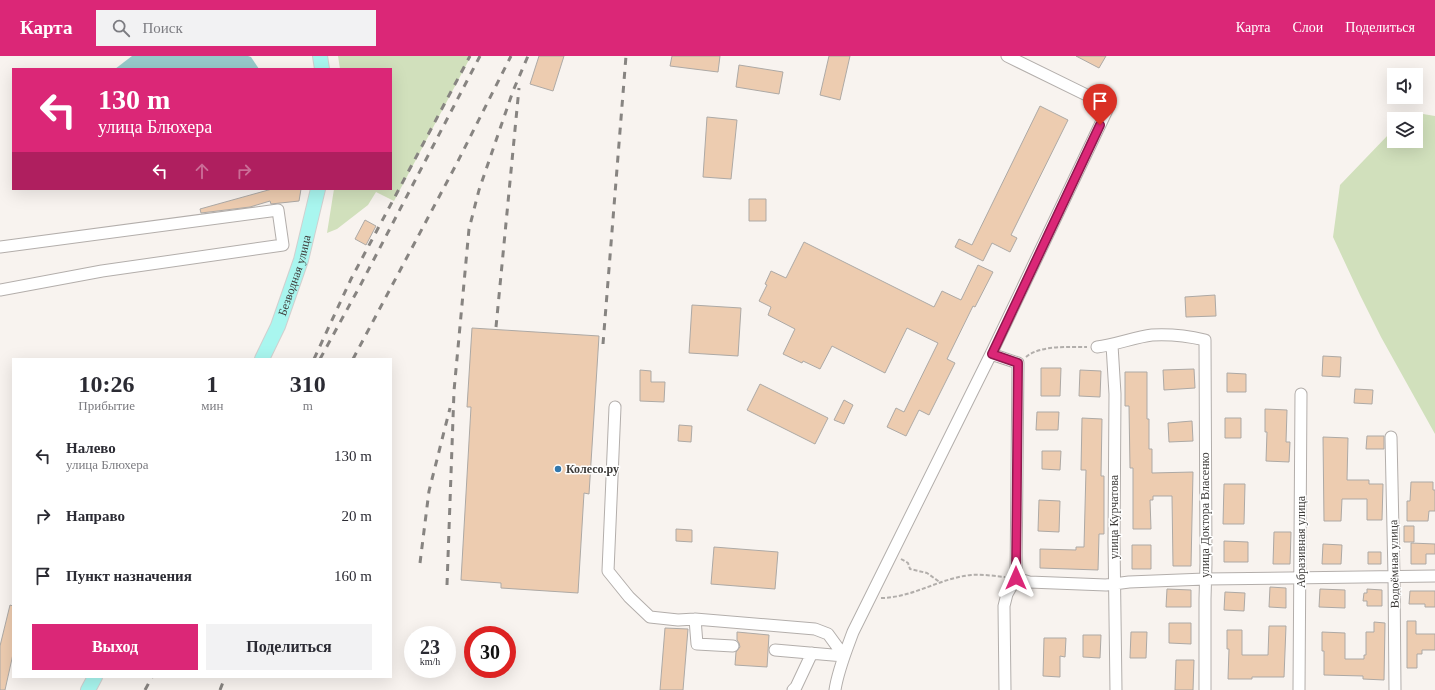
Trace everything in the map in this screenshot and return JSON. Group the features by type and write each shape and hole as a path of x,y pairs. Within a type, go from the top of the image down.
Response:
{"main road":[{"path":"320,56 322,68"},
{"name":"Безводная улица","path":"262,358 278,326 301,260 318,190"},
{"path":"88,690 94,678"}],"street":[{"path":"835,690 836,680 853,632 992,354 1109,106 1007,56"},
{"path":"0,247 278,210 283,245 102,271 0,290"},
{"name":"улица Доктора Власенко","path":"1112,345 1152,335 1186,336 1205,340 1205,690"},
{"path":"1097,347 1112,345"},
{"name":"улица Курчатова","path":"1112,345 1115,394 1114,585 1116,690"},
{"path":"992,354 1018,363 1016,578 1007,594 1004,606 1005,690"},
{"name":"Абразивная улица","path":"1299,690 1301,577 1301,394"},
{"path":"615,407 608,571 629,597 650,617 678,620 695,619 815,629 828,634 844,656"},
{"name":"Водоёмная улица","path":"1391,437 1395,690"},
{"path":"1016,578 1029,582 1114,585 1129,582 1205,579 1435,576"},
{"path":"695,619 697,644 733,646"},
{"path":"775,650 844,656"},
{"path":"793,690 796,687 812,653"}],"path":[{"path":"1018,363 1032,352 1061,347 1097,347"},
{"path":"893,554 908,563 910,569 927,573 941,583"},
{"path":"870,598 894,598 971,575 1016,578"}],"green space":[{"path":"338,56 471,56 394,201 376,192 368,205 337,229 327,233 334,190 392,190 392,68 340,68"},
{"path":"1423,114 1435,116 1435,434 1381,337 1333,237 1340,185 1387,136 1387,148 1423,148"}],"water":[{"path":"132,56 248,56 251,57 258,68 116,68"}],"building":[{"path":"539,56 564,56 553,91 530,84"},
{"path":"672,56 720,56 718,72 670,66"},
{"path":"829,56 850,56 840,100 820,95"},
{"path":"1076,56 1106,56 1099,68"},
{"path":"739,65 783,72 779,94 736,87"},
{"path":"1040,106 1068,120 1011,235 1017,238 1010,252 992,243 983,261 955,247 959,239 972,245"},
{"path":"707,117 737,120 731,179 703,177"},
{"path":"268,190 301,190 299,201 271,204 270,201 250,207 201,213 200,209"},
{"path":"749,199 766,199 766,221 749,221"},
{"path":"365,220 376,226 366,245 355,239"},
{"path":"804,242 934,307 942,291 961,300 978,265 993,272 975,307 973,306 947,359 955,363 929,415 919,410 906,436 887,427 896,408 904,412 938,343 907,328 885,373 832,346 820,369 803,361 802,363 783,354 795,329 768,315 771,307 759,301 767,285 765,284 771,271 786,278"},
{"path":"1215,295 1216,316 1186,317 1185,297"},
{"path":"692,305 741,308 738,356 689,353"},
{"path":"472,328 599,336 589,494 584,493 578,593 501,588 501,583 461,580 471,407 467,407"},
{"path":"1323,356 1341,357 1340,377 1322,376"},
{"path":"1041,368 1061,368 1060,396 1041,396"},
{"path":"1194,369 1195,388 1164,390 1163,370"},
{"path":"640,370 651,371 651,382 665,382 664,402 640,401"},
{"path":"1080,370 1101,371 1100,397 1079,396"},
{"path":"1125,372 1147,372 1147,419 1149,419 1149,449 1152,449 1152,473 1193,472 1191,566 1173,566 1172,496 1153,496 1153,500 1150,500 1151,529 1133,529 1133,468 1130,468 1129,406 1125,406"},
{"path":"1227,373 1246,374 1246,392 1227,392"},
{"path":"760,384 828,418 815,444 747,410"},
{"path":"1355,389 1373,390 1372,404 1354,403"},
{"path":"844,400 853,405 844,424 834,420"},
{"path":"1265,409 1287,410 1286,442 1290,442 1289,462 1266,461 1267,432 1265,432"},
{"path":"1037,412 1059,412 1058,430 1036,430"},
{"path":"1082,418 1102,419 1101,476 1104,476 1104,534 1099,534 1098,570 1040,568 1040,549 1076,550 1076,547 1084,547 1086,470 1081,470"},
{"path":"1225,418 1241,418 1241,438 1225,438"},
{"path":"1192,421 1193,441 1169,442 1168,423"},
{"path":"679,425 692,426 691,442 678,441"},
{"path":"1367,436 1384,436 1384,449 1366,449"},
{"path":"1323,437 1348,438 1347,480 1369,480 1369,484 1383,484 1382,520 1367,520 1367,499 1342,499 1341,521 1324,521"},
{"path":"1042,451 1061,451 1060,470 1042,469"},
{"path":"1411,482 1433,482 1433,490 1435,490 1435,511 1429,511 1428,521 1407,521 1407,501 1410,501"},
{"path":"1224,484 1245,484 1244,524 1223,524"},
{"path":"1039,500 1060,501 1059,532 1038,531"},
{"path":"1404,526 1414,526 1414,542 1404,542"},
{"path":"676,529 692,530 692,542 676,541"},
{"path":"1274,532 1291,532 1290,564 1273,564"},
{"path":"1224,541 1248,542 1248,562 1224,562"},
{"path":"1411,543 1435,544 1435,554 1426,554 1426,564 1411,564"},
{"path":"1323,544 1342,545 1341,564 1322,564"},
{"path":"1132,545 1151,545 1151,569 1132,569"},
{"path":"714,547 778,552 775,589 711,584"},
{"path":"1368,552 1381,552 1381,564 1368,564"},
{"path":"1270,587 1286,588 1286,608 1269,607"},
{"path":"1167,589 1191,590 1191,607 1166,607"},
{"path":"1320,589 1345,590 1345,608 1319,607"},
{"path":"1367,589 1382,590 1382,606 1367,606 1367,601 1363,601 1364,593 1367,593"},
{"path":"1410,591 1435,591 1435,607 1425,607 1425,604 1409,604"},
{"path":"1225,592 1245,593 1244,611 1224,610"},
{"path":"10,605 12,606 12,658 5,690 0,690 0,646"},
{"path":"1407,621 1416,621 1416,634 1435,634 1435,650 1422,650 1422,654 1417,654 1417,668 1407,668"},
{"path":"1374,622 1385,623 1384,680 1363,679 1363,676 1324,675 1322,632 1345,633 1345,659 1364,659 1364,655 1366,655 1366,632 1374,632"},
{"path":"1169,623 1191,623 1191,644 1169,643"},
{"path":"1269,626 1286,626 1284,677 1228,679 1229,649 1227,649 1227,630 1242,630 1242,655 1268,655"},
{"path":"665,628 688,629 683,690 660,690"},
{"path":"737,632 769,635 767,667 735,665 736,652 740,647 737,640"},
{"path":"1131,632 1147,632 1146,658 1130,658"},
{"path":"1083,635 1101,635 1100,658 1083,657"},
{"path":"1044,638 1066,638 1065,657 1060,656 1060,677 1043,676"},
{"path":"1176,660 1194,660 1193,690 1175,690"}],"railway":[{"path":"314,358 351,279 470,56"},
{"path":"321,358 361,284 480,56"},
{"path":"354,358 457,163 511,56"},
{"path":"447,585 454,391 469,229 479,190 513,91 528,56"},
{"path":"603,344 626,56"},
{"path":"496,327 519,88"},
{"path":"420,563 429,491 450,408"},
{"path":"145,690 151,678"},
{"path":"220,690 225,678"}],"place":[{"name":"Колесо.ру","path":"558,469"}],"route":[{"path":"1016,578 1018,363 992,354 1100,125"}]}
